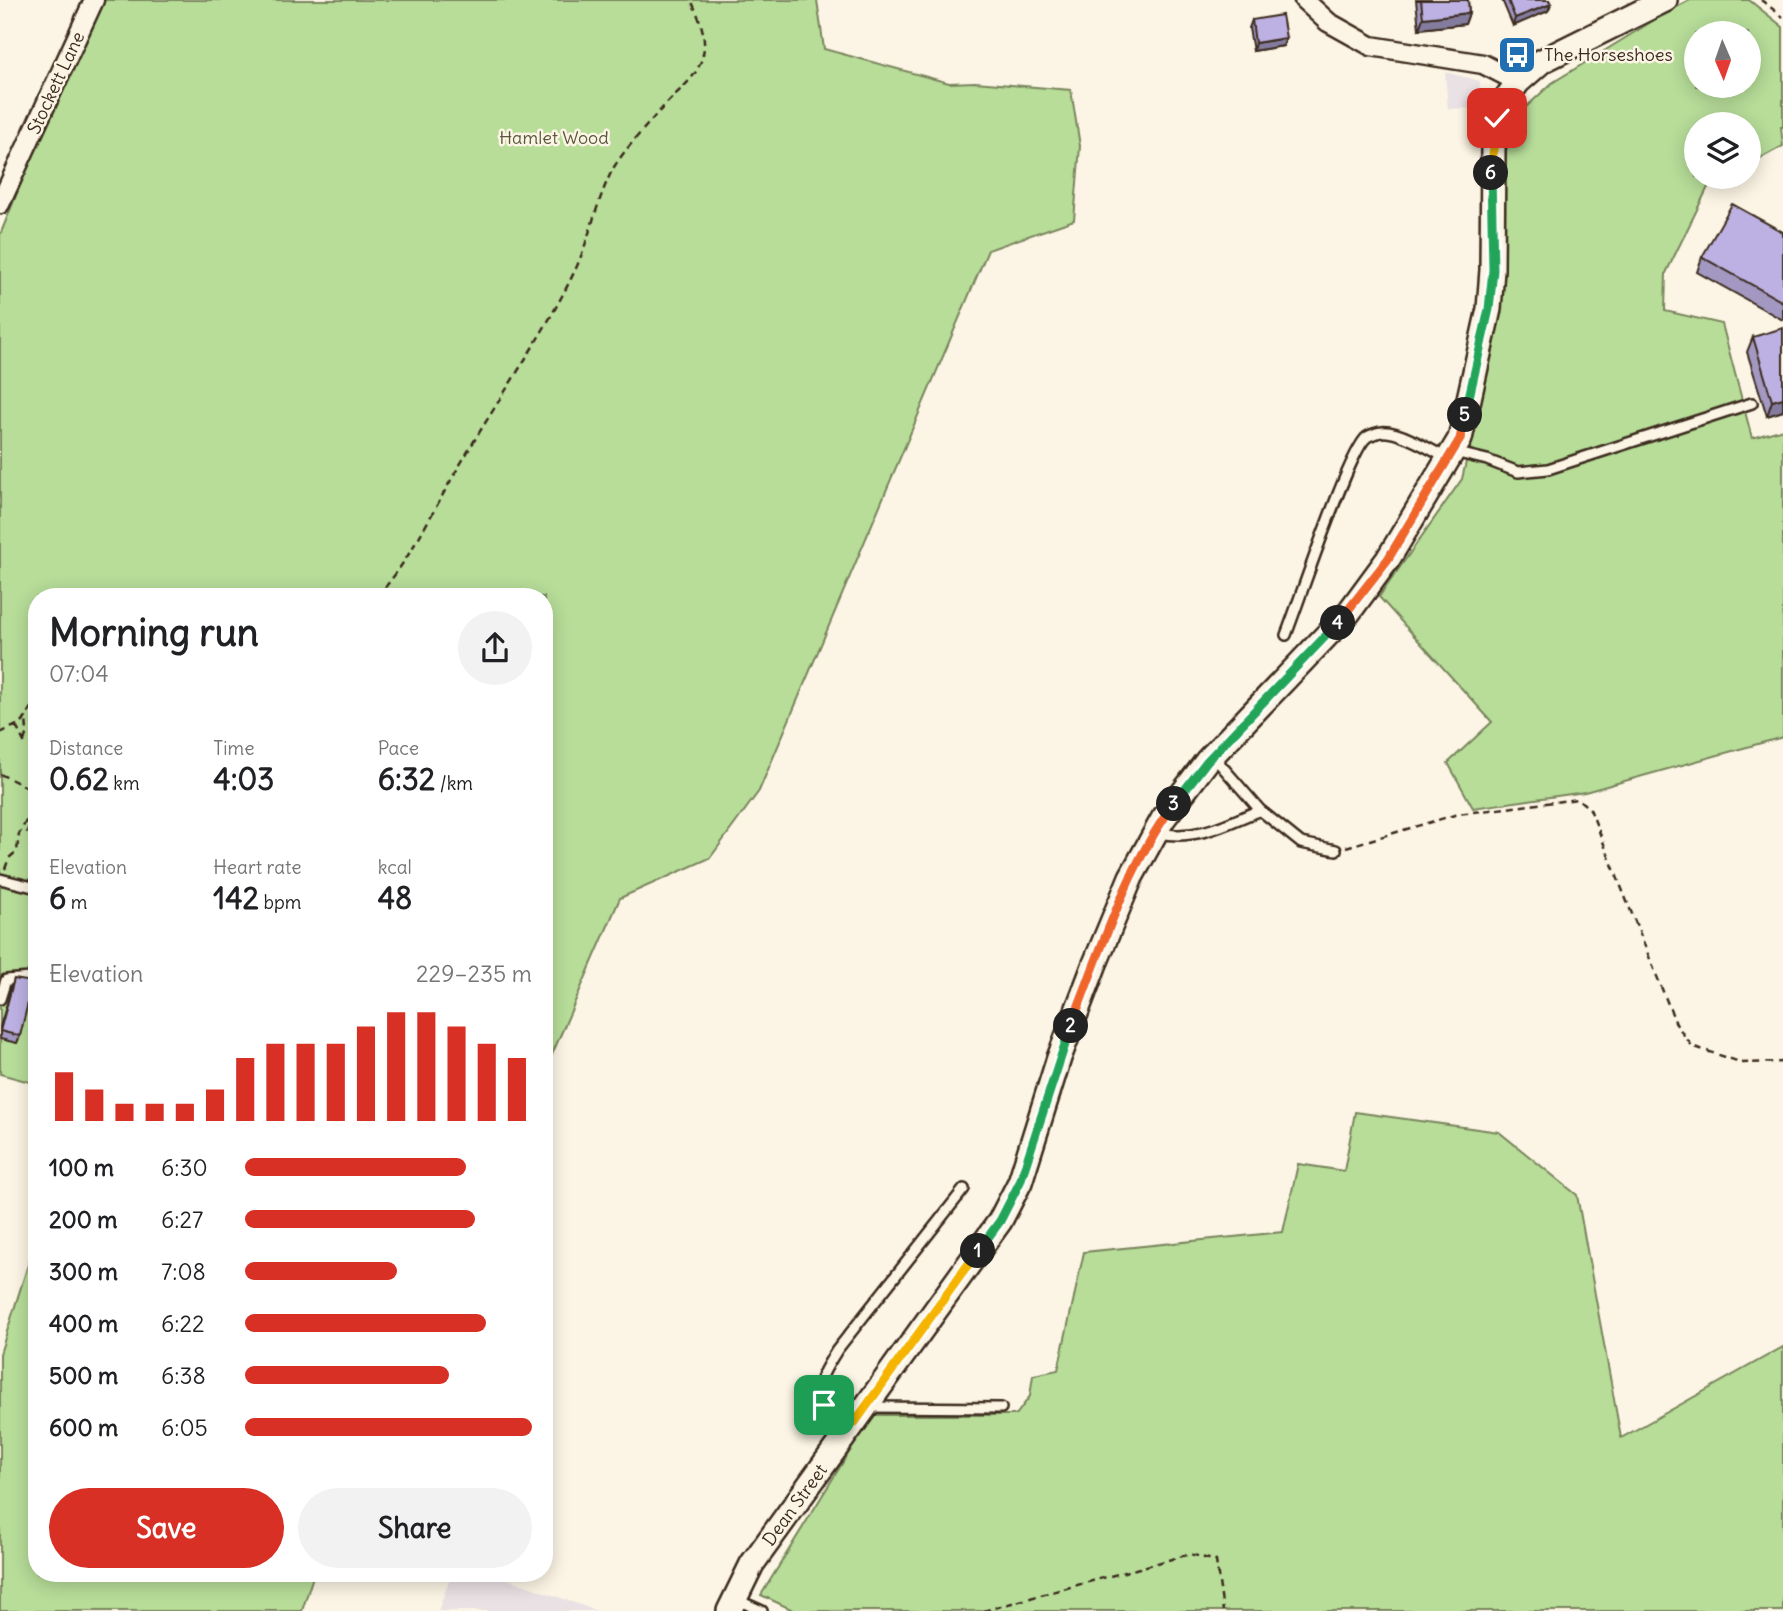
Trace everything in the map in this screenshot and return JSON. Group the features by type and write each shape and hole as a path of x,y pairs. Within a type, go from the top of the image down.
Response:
{"street":[{"name":"Stockett Lane","path":"0,204 94,0"},
{"path":"1304,0 1328,22 1371,46 1483,64 1518,82"},
{"name":"Dean Street","path":"731,1604 752,1564 1000,1221 1020,1182 1059,1058 1094,966 1132,877 1163,819 1212,755 1349,612 1388,559 1460,439 1489,309 1493,270 1491,175 1497,118 1504,100 1518,82 1542,61 1665,0"}],"lane":[{"path":"1286,635 1337,499 1366,437 1383,432 1391,433 1450,455 1487,460 1518,472 1548,470 1752,402"},
{"path":"1212,755 1260,810 1301,843 1336,850"},
{"path":"1156,832 1174,836 1200,834 1260,810"},
{"path":"1,879 28,885"},
{"path":"0,999 6,980 28,978"},
{"path":"964,1189 837,1350 821,1376 818,1387 824,1405 835,1413 1001,1408"},
{"path":"731,1604 762,1611"}],"path":[{"path":"384,588 411,551 465,455 552,313 577,265 615,166 668,102 688,83 700,65 704,47 703,28 691,0"},
{"path":"1762,0 1783,17"},
{"path":"0,733 16,726 28,714"},
{"path":"16,726 24,743 27,732 26,717"},
{"path":"0,774 28,788"},
{"path":"1336,850 1458,814 1578,799 1590,809 1676,1024 1692,1046 1743,1063 1783,1062"},
{"path":"1,879 6,863 17,851 19,834 28,818"},
{"path":"983,1611 1190,1554 1216,1562 1223,1611"}],"shaded area":[{"path":"1445,72 1480,81 1479,108 1448,109"},
{"path":"449,1582 517,1582 597,1611 438,1611"}],"green space":[{"name":"Hamlet Wood","path":"104,0 817,0 824,49 949,83 975,82 1071,90 1080,146 1074,220 988,250 759,791 710,858 620,898 553,1052 553,588 28,588 28,1082 0,1074 0,235 26,171"},
{"path":"1690,0 1749,0 1783,27 1783,146 1761,158 1761,112 1684,112 1684,189 1707,189 1666,273 1665,311 1722,324 1752,438 1783,429 1783,737 1585,792 1473,808 1448,763 1492,722 1379,597 1462,479 1499,321 1506,150 1525,108 1552,83"},
{"path":"1355,1112 1499,1132 1577,1195 1621,1438 1783,1347 1783,1611 795,1611 761,1595 872,1415 1016,1415 1030,1396 1033,1375 1058,1370 1084,1252 1283,1232 1298,1164 1344,1171"},
{"path":"28,1265 28,1582 311,1582 302,1611 0,1611 0,1354"}],"building":[{"path":"1421,0 1468,0 1469,13 1423,18"},
{"path":"1508,0 1549,0 1551,4 1515,18"},
{"path":"1282,15 1286,38 1255,43 1252,20"},
{"path":"1732,204 1783,232 1783,302 1702,257"},
{"path":"1783,328 1783,398 1772,401 1753,337"},
{"path":"14,979 28,981 28,1003 20,1036 0,1031"}],"place":[{"name":"The Horseshoes","path":"1517,55"}],"route":[{"path":"824,1405 855,1422 1000,1221 1020,1182 1059,1058 1094,966 1132,877 1163,819 1207,761 1349,612 1388,559 1460,439 1489,309 1493,270 1491,175 1497,118"}]}
